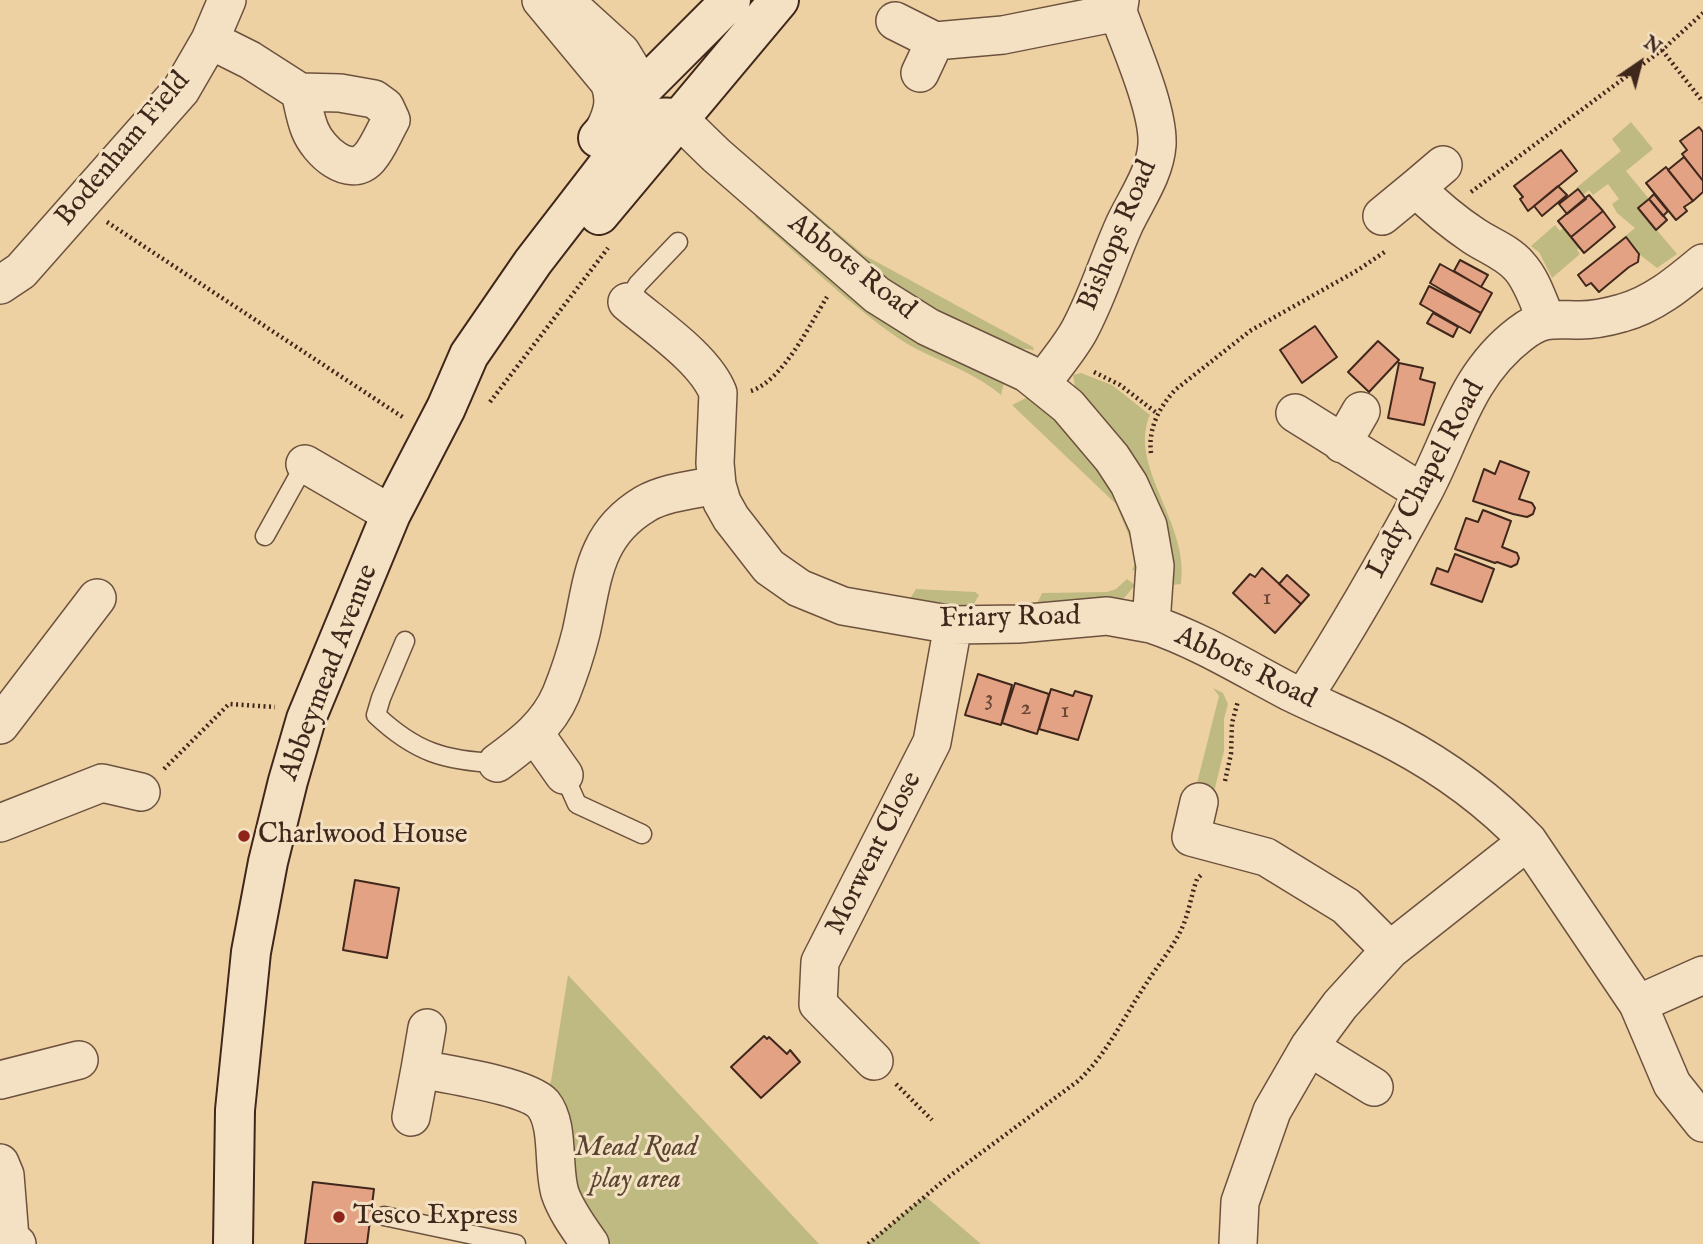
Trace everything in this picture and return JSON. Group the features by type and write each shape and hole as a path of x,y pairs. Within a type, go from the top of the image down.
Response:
{"street":[{"name":"Bodenham Field","path":"0,285 21,271 181,90 210,40 227,0"},
{"path":"541,0 680,120"},
{"path":"563,0 611,61 613,104 606,128"},
{"name":"Abbeymead Avenue","path":"233,1244 235,1110 251,952 268,862 306,719 391,514 438,422 460,347 496,282 549,200 606,128 731,0"},
{"name":"Abbeymead Avenue","path":"438,422 586,231 779,0"},
{"path":"894,21 927,57 1119,6"},
{"name":"Bishops Road","path":"1052,369 1078,333 1092,304 1115,246 1153,166 1157,145 1156,123 1119,6"},
{"path":"210,40 250,60 300,92"},
{"path":"611,61 648,64 665,61 676,54"},
{"name":"Abbots Road","path":"680,120 716,155 877,295 928,327 1009,364 1052,369 1068,406 1112,458 1142,510 1152,541 1155,566 1151,624 1189,639 1396,742 1457,779 1511,823 1528,841 1638,1004 1672,1084 1703,1123"},
{"path":"1382,216 1430,176 1442,213 1520,267 1546,319 1595,319 1624,313 1654,300 1703,263"},
{"path":"497,764 535,734 561,696 581,633 591,576 598,555 610,535 628,516 646,503 668,494 717,485 715,463 718,393 710,377 700,366 628,302"},
{"name":"Lady Chapel Road","path":"1303,698 1384,566 1450,439 1463,402 1479,376 1520,334 1546,319"},
{"path":"1342,444 1361,411"},
{"path":"1295,413 1423,493"},
{"path":"305,464 391,514"},
{"name":"Friary Road","path":"717,485 731,518 769,567 799,588 843,606 953,625 1018,624 1107,616 1151,624"},
{"path":"0,725 97,598"},
{"name":"Morwent Close","path":"874,1062 818,1004 820,962 932,742 953,625"},
{"path":"535,734 564,775"},
{"path":"0,823 102,783 141,792"},
{"path":"1199,802 1186,852 1240,849 1266,857 1346,906 1390,950"},
{"path":"1238,1244 1240,1202 1272,1111 1309,1047 1340,1005 1390,950 1528,841"},
{"path":"1638,1004 1703,975"},
{"path":"411,1118 427,1028"},
{"path":"1309,1047 1374,1087"},
{"path":"0,1080 79,1060"},
{"path":"420,1069 513,1089 542,1103 551,1117 560,1192 567,1209 590,1244"},
{"path":"0,1163 5,1175 10,1242"}],"lane":[{"path":"628,302 638,284 678,242"},
{"path":"265,536 305,464"},
{"path":"405,641 376,715 397,735 441,757 497,764"},
{"path":"564,775 577,804 642,834"},
{"path":"384,1216 516,1244"}],"path":[{"path":"1662,50 1703,102"},
{"path":"80,204 438,422"},
{"path":"718,393 754,390 773,380 831,291"},
{"path":"1052,369 1120,384 1158,414"},
{"path":"141,792 229,704 277,707 306,719"},
{"path":"868,1244 947,1178 1078,1081 1093,1066 1106,1050 1182,929 1197,879 1204,871 1213,867 1236,867 1240,849"},
{"path":"874,1062 932,1120"}],"green space":[{"path":"1631,122 1653,149 1626,171 1649,199 1639,209 1677,254 1657,268 1639,254 1625,236 1635,228 1617,213 1612,204 1619,199 1608,184 1593,195 1589,190 1583,195 1576,188 1621,151 1612,139"},
{"path":"781,185 864,255 1033,347 1034,350 1012,347 901,295 778,189"},
{"path":"758,213 1005,379 1001,395 977,378 911,346 879,324 755,217"},
{"path":"1555,225 1560,231 1563,228 1579,248 1577,250 1580,254 1552,278 1539,252 1531,246"},
{"path":"1081,373 1112,385 1150,415 1145,434 1146,454 1177,539 1181,584 1173,585 1075,388 1073,375"},
{"path":"1032,395 1060,419 1123,503 1141,572 1132,570 1136,561 1134,548 1116,504 1012,405"},
{"path":"1127,579 1135,585 1119,600 1036,606 1042,593 1107,592 1116,589"},
{"path":"916,589 975,592 979,595 971,609 908,602"},
{"path":"1213,688 1223,693 1228,704 1224,719 1224,751 1214,792 1196,787 1219,696"},
{"name":"Mead Road play area","path":"568,975 819,1244 590,1244 542,1103 551,1081"},
{"path":"925,1196 981,1244 868,1244"}],"building":[{"path":"1699,127 1703,132 1703,181 1682,154 1687,150 1680,141"},
{"path":"1561,150 1577,171 1528,211 1520,199 1523,197 1514,186"},
{"path":"1684,157 1703,181 1703,192 1693,201 1668,170"},
{"path":"1666,167 1693,201 1684,207 1687,211 1676,220 1646,183"},
{"path":"1558,186 1567,195 1542,216 1534,206"},
{"path":"1578,189 1586,199 1567,214 1559,204"},
{"path":"1654,194 1668,211 1663,216 1649,199"},
{"path":"1589,195 1603,211 1571,237 1558,221"},
{"path":"1649,199 1667,220 1656,230 1638,208"},
{"path":"1603,211 1615,227 1584,253 1571,237"},
{"path":"1626,237 1639,254 1638,262 1599,292 1591,283 1586,286 1578,275"},
{"path":"1460,260 1488,275 1481,287 1454,271"},
{"path":"1440,264 1492,293 1481,313 1430,283"},
{"path":"1429,286 1481,313 1470,333 1420,304"},
{"path":"1433,313 1458,327 1453,337 1427,323"},
{"path":"1315,326 1337,357 1302,383 1280,350"},
{"path":"1378,341 1399,360 1369,392 1348,372"},
{"path":"1399,363 1423,368 1420,379 1435,383 1424,425 1388,418"},
{"path":"1500,461 1529,472 1519,499 1532,503 1535,508 1533,514 1527,517 1513,514 1473,501 1484,469 1495,474"},
{"path":"1483,510 1511,521 1502,547 1517,553 1517,564 1511,567 1455,549 1466,518 1478,522"},
{"path":"1455,554 1494,569 1482,602 1431,584 1437,568 1448,572"},
{"path":"1262,568 1301,604 1275,633 1233,593 1250,574 1255,577"},
{"path":"1287,575 1309,595 1301,604 1279,584"},
{"path":"978,674 1012,685 1001,725 965,715"},
{"path":"1015,683 1049,694 1037,734 1002,723"},
{"path":"1051,689 1073,696 1075,691 1092,696 1078,740 1039,729"},
{"path":"355,880 399,888 387,958 343,950"},
{"path":"764,1036 767,1039 769,1037 787,1054 790,1050 800,1062 761,1098 731,1067"},
{"name":"Tesco Express","path":"313,1182 374,1189 367,1244 305,1244"}],"place":[{"name":"Charlwood House","path":"244,836"},
{"name":"Tesco Express","path":"339,1217"}]}
